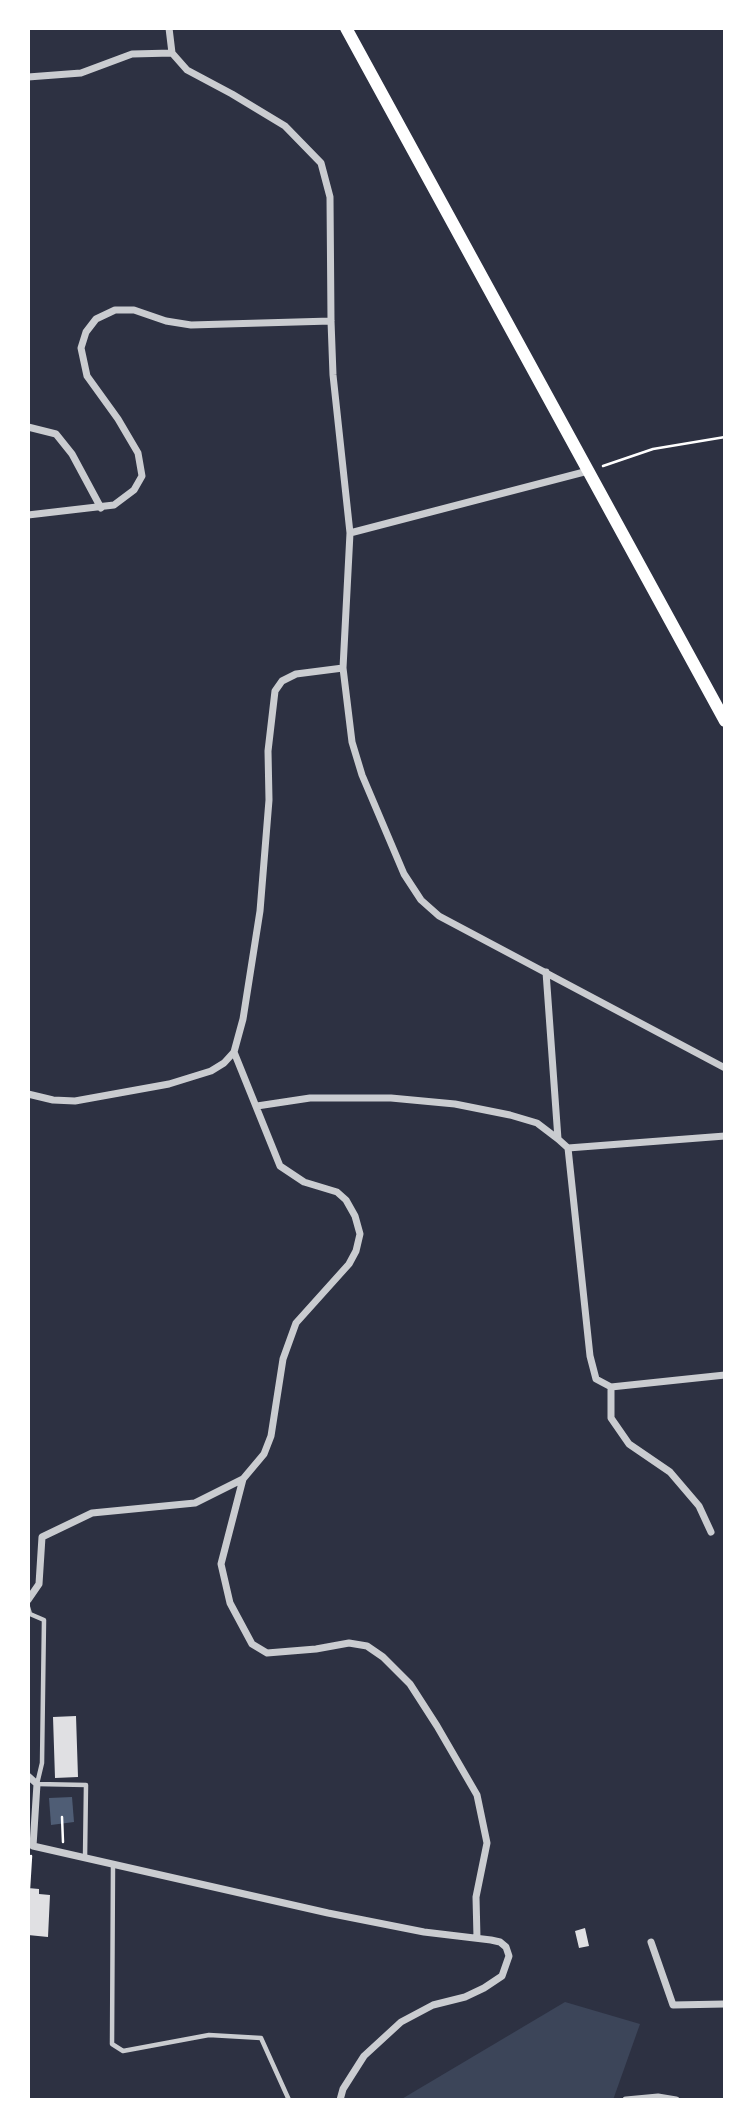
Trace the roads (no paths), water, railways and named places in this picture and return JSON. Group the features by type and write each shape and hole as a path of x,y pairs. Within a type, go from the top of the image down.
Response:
{"main road":[{"path":"346,28 725,721"}],"street":[{"path":"169,28 172,53 187,70 285,126 321,163 330,197 333,375 350,533 343,668 352,742 362,775 404,874 421,900 439,916 725,1068"},
{"path":"28,77 81,73 132,54 172,53"},
{"path":"28,515 114,505 134,491 142,476 138,453 118,419 87,376 80,348 86,332 96,319 115,310 134,310 166,321 191,325 331,321"},
{"path":"28,427 56,435 72,454 101,508"},
{"path":"350,533 588,471"},
{"path":"28,1094 53,1100 75,1101 169,1084 211,1071 224,1063 234,1052 245,1007 260,911 269,800 268,751 275,691 282,681 296,674 343,668"},
{"path":"545,972 558,1139"},
{"path":"28,1600 39,1584 42,1537 92,1513 195,1503 243,1479 264,1454 271,1436 283,1359 296,1323 349,1264 356,1251 360,1234 355,1216 346,1200 337,1192 304,1182 280,1166 234,1052"},
{"path":"257,1105 310,1098 391,1098 455,1104 537,1123 568,1148 590,1356 596,1379 611,1387 725,1375"},
{"path":"568,1148 725,1136"},
{"path":"611,1387 611,1418 629,1444 670,1472 699,1506 711,1532"},
{"path":"243,1479 221,1564 222,1576 236,1614 251,1644 267,1653 349,1643 367,1646 383,1657 410,1684 477,1795 487,1843 477,1898 477,1938"},
{"path":"28,1776 37,1784 31,1846 327,1913 424,1932 500,1942 506,1947 509,1956 502,1976 465,1997 425,2009 401,2022 364,2056 343,2089 340,2100"},
{"path":"651,1942 673,2005 725,2004"},
{"path":"626,2100 658,2097 676,2100"}],"lane":[{"path":"28,1607 30,1614 44,1620 42,1763 37,1784 86,1785 85,1858"},
{"path":"113,1864 112,2044 123,2051 209,2035 261,2038 289,2100"}]}
